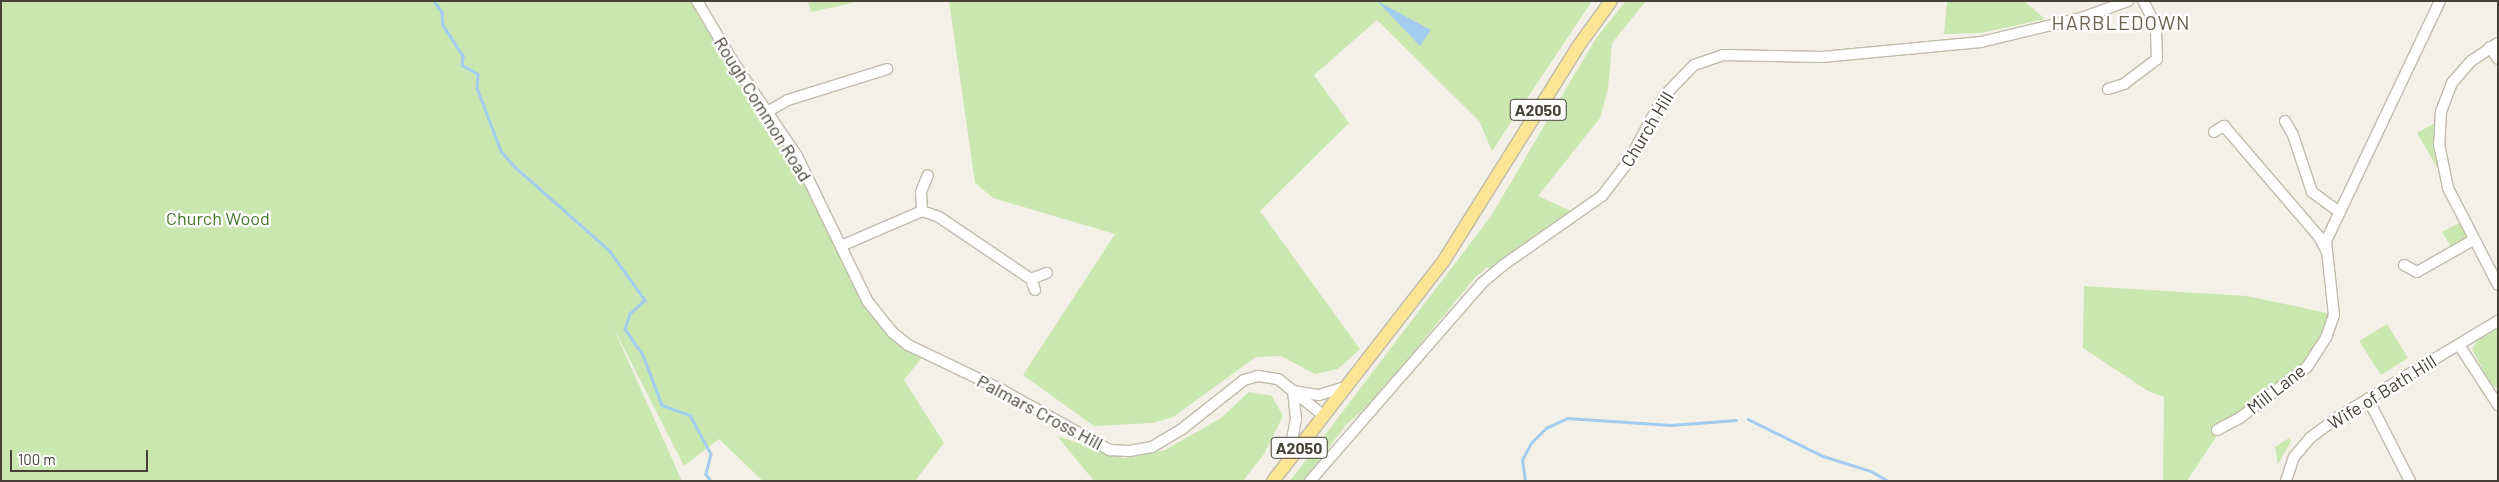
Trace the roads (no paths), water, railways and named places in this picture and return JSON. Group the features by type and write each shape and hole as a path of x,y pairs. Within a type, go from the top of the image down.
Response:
{"main road":[{"name":"A2050","path":"1273,481 1443,262 1577,48 1611,1"}],"street":[{"name":"Rough Common Road","path":"697,1 797,156 840,246"},
{"name":"Church Hill","path":"1310,481 1482,283 1608,190 1628,162 1664,96 1694,65 1723,55 1822,57 1981,42 2084,17 2128,1"},
{"path":"2108,90 2124,84 2157,58 2156,26 2143,1"},
{"name":"Mill Lane","path":"2217,430 2241,417 2307,367 2321,347 2334,314 2326,241 2440,1"},
{"path":"2498,59 2494,45 2471,61 2452,83 2441,111 2440,127 2440,158 2448,188 2473,240 2498,285"},
{"path":"767,112 788,100 887,68"},
{"path":"2285,121 2293,135 2312,192 2340,212"},
{"name":"Mill Lane","path":"2214,132 2224,126 2320,237 2326,251"},
{"path":"922,210 921,192 928,176"},
{"path":"840,246 922,210 939,217 1031,279 1034,290"},
{"path":"2404,266 2418,272 2473,240"},
{"name":"Palmars Cross Hill","path":"840,246 868,302 892,332 908,345 1002,390 1110,450 1129,451 1152,447 1182,429 1250,378 1278,379 1324,416"},
{"path":"1031,279 1047,273"},
{"name":"Wife of Bath Hill","path":"2286,481 2294,457 2310,438 2368,399 2498,321"},
{"path":"2459,345 2497,401"},
{"path":"1287,463 1296,427 1297,403 1293,390 1319,395 1348,386"},
{"path":"2368,399 2410,481"}],"water":[{"path":"1377,1 1431,30 1420,46"}],"waterway":[{"path":"434,1 442,12 443,25 463,56 462,65 478,74 477,88 501,151 514,166 609,250 645,300 630,314 625,329 643,355 662,405 690,415 711,454 706,474 711,481"},
{"path":"1525,481 1522,460 1531,443 1546,428 1567,418 1671,425 1736,420"},
{"path":"1748,419 1823,456 1871,471 1888,481"}],"district":[{"name":"HARBLEDOWN","path":"2121,22"}],"park label":[{"name":"Church Wood","path":"218,218"}]}
